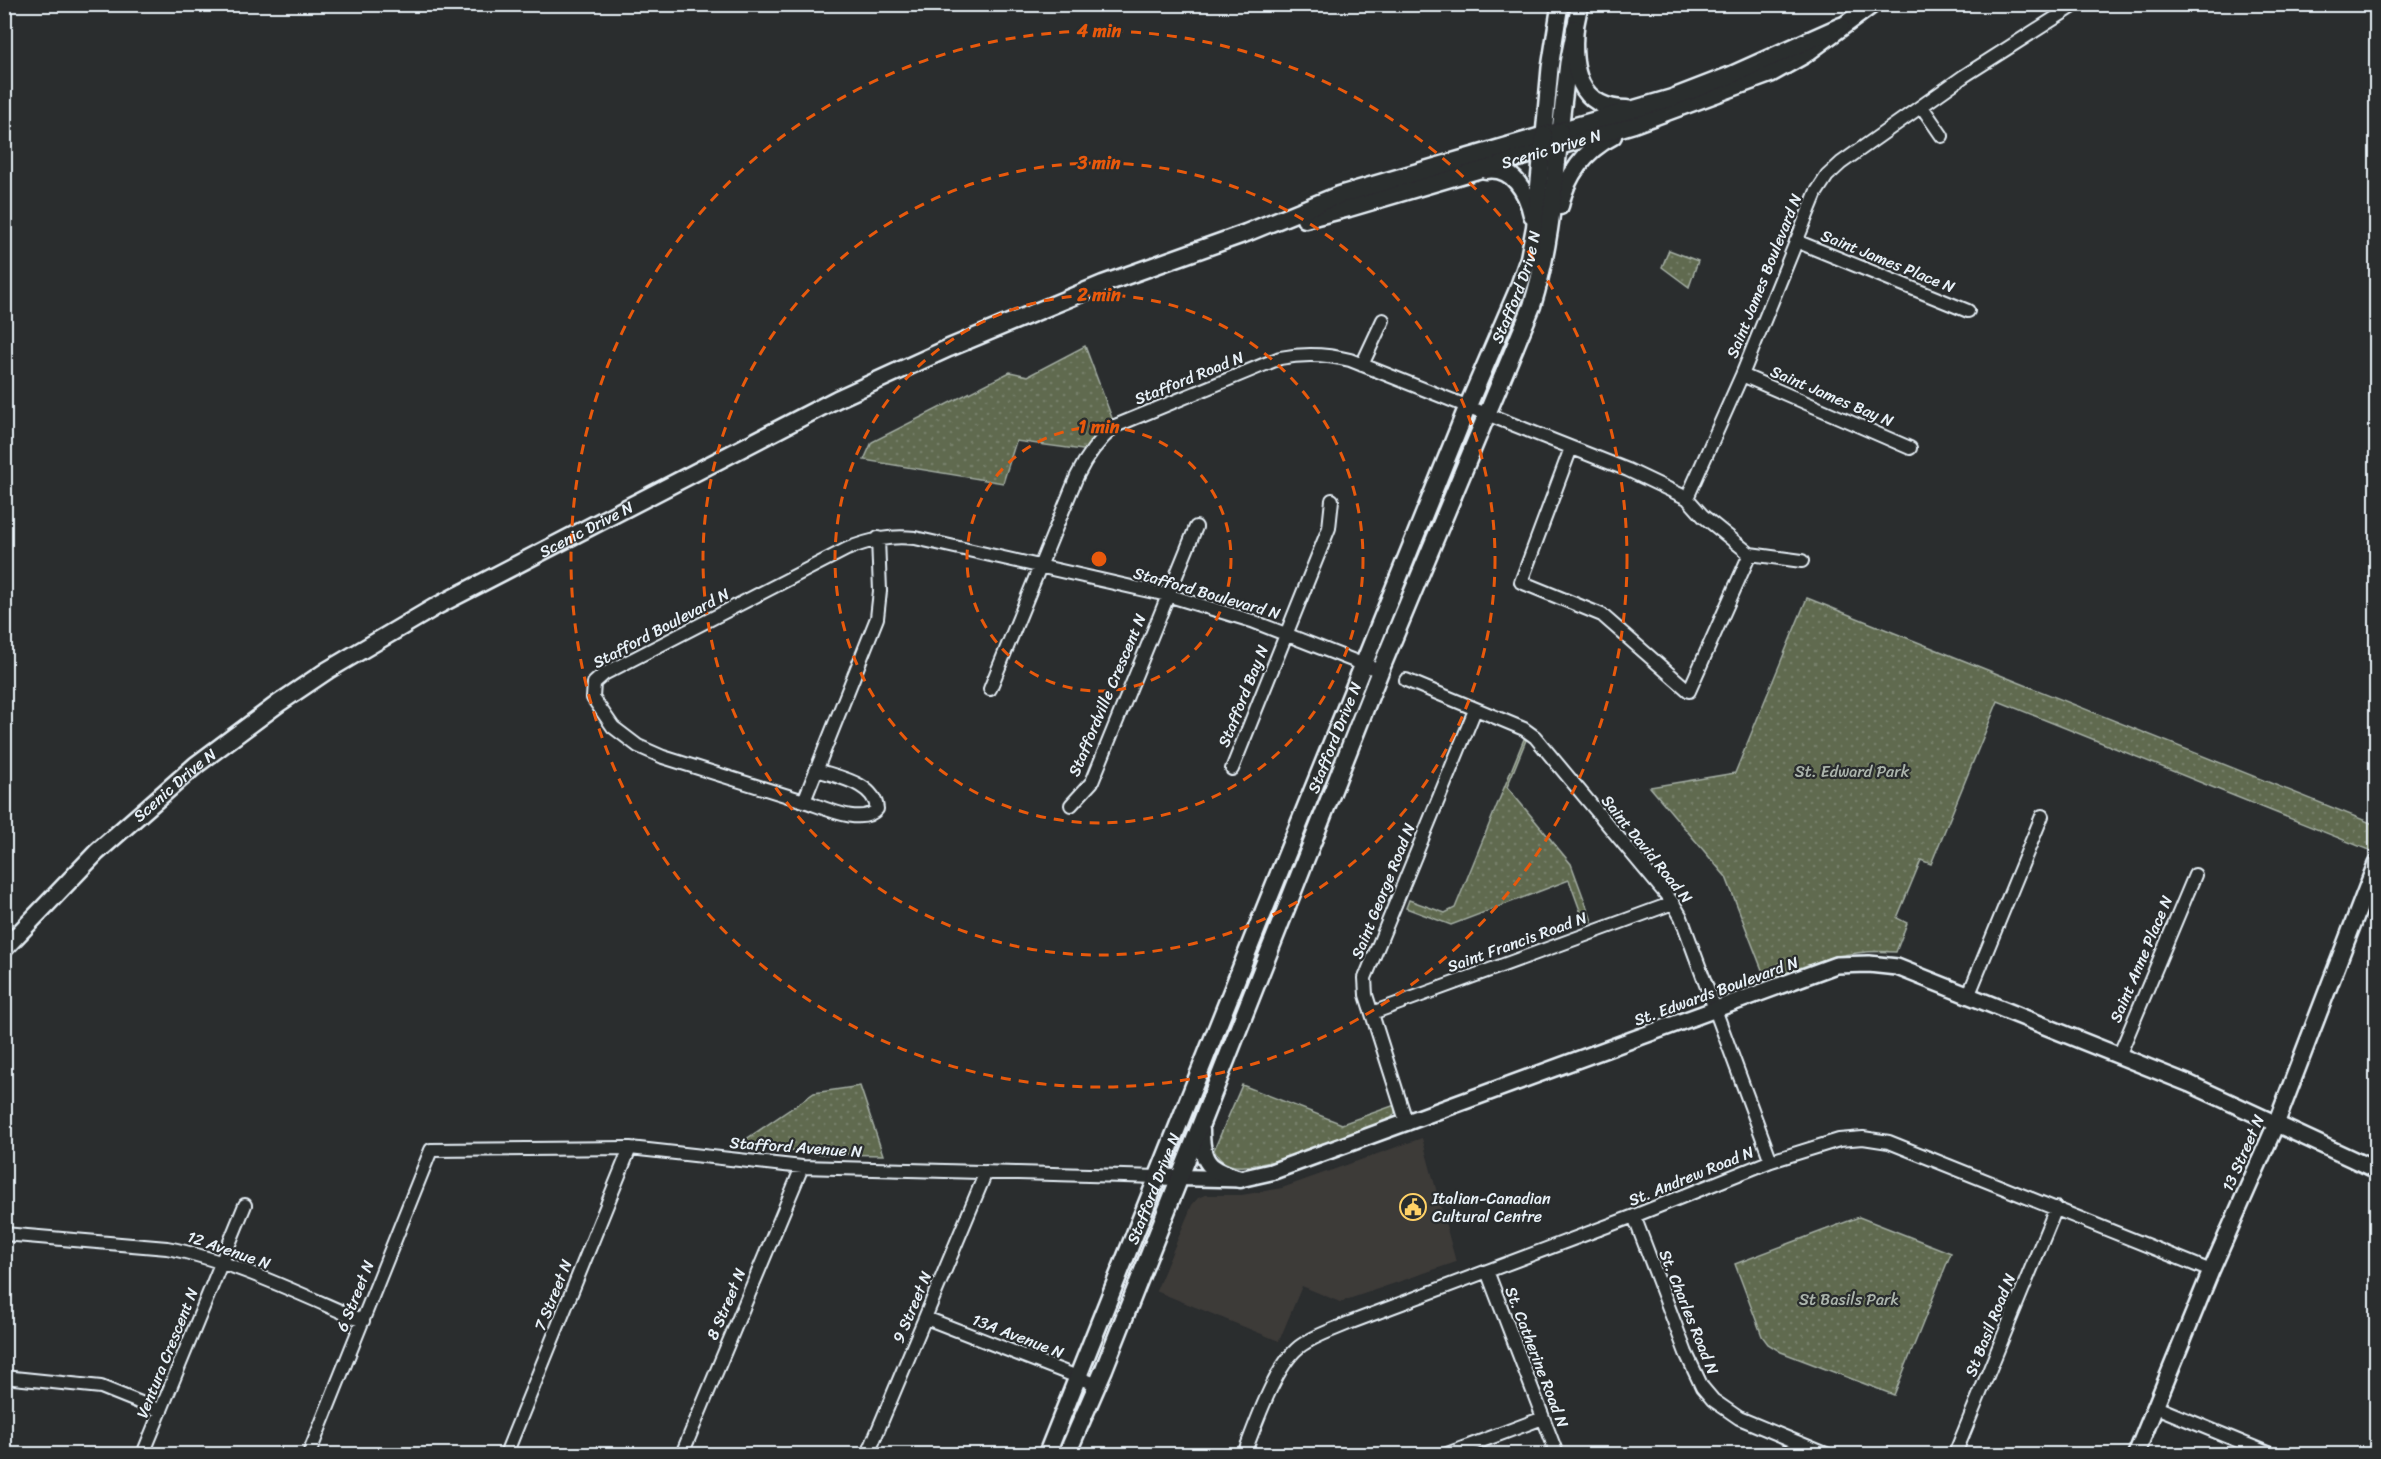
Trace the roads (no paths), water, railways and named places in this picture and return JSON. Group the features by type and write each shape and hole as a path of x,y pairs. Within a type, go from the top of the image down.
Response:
{"main road":[{"name":"Scenic Drive N","path":"4,949 97,852 196,765 279,703 380,638 632,504 837,399 950,348 1103,284 1246,233 1339,195 1552,141 1770,74 1804,55 1873,4"},
{"path":"1575,28 1572,51 1574,68 1583,87 1598,103 1635,117"},
{"path":"1470,172 1494,169 1508,174 1527,195 1542,231 1558,219 1568,181 1580,162 1635,117"},
{"name":"Scenic Drive N","path":"1246,233 1349,208 1470,172 1552,141"},
{"name":"Stafford Drive N","path":"1067,1455 1098,1385 1380,671 1532,306 1544,265 1542,231 1552,141"},
{"name":"Stafford Drive N","path":"1047,1455 1467,408 1542,231"},
{"path":"1201,1124 1201,1148 1204,1158 1212,1168 1240,1179"}],"street":[{"name":"Stafford Drive N","path":"1552,141 1550,68 1560,4"},
{"name":"Stafford Drive N","path":"1552,141 1580,4"},
{"name":"Saint James Boulevard N","path":"1687,498 1742,375 1816,193 1827,176 1841,163 1964,76 2077,4"},
{"path":"1922,107 1942,136"},
{"name":"Saint James Place N","path":"1796,241 1968,311"},
{"path":"1362,365 1383,320"},
{"name":"Stafford Road N","path":"1040,566 1083,462 1095,445 1115,426 1280,358 1318,354 1337,357 1467,408 1486,413"},
{"name":"Saint James Bay N","path":"1742,375 1910,448"},
{"path":"1486,413 1628,470 1687,498 1703,516 1750,554 1802,561"},
{"path":"1571,448 1521,582 1602,615 1689,691 1750,554"},
{"name":"Stafford Bay N","path":"1232,769 1329,528 1332,500"},
{"path":"1167,595 1196,527"},
{"path":"804,801 877,618 880,591 878,538"},
{"name":"Stafford Boulevard N","path":"817,770 867,789 876,802 877,808 873,814 864,818 855,817 663,757 638,746 613,727 596,704 592,692 594,683 604,674 847,549 878,538 915,538 1167,595 1287,634 1380,671"},
{"path":"990,689 1040,566"},
{"name":"Staffordville Crescent N","path":"1071,805 1092,782 1167,595"},
{"name":"Saint David Road N","path":"1406,680 1524,729 1534,737 1673,903 1681,917 1771,1161"},
{"name":"Saint George Road N","path":"1407,1124 1366,995 1365,978 1475,710"},
{"path":"1969,994 2042,816"},
{"name":"13 Street N","path":"2136,1455 2211,1271 2276,1124 2376,864"},
{"name":"Saint Anne Place N","path":"2119,1056 2194,875"},
{"name":"Saint Francis Road N","path":"1372,1013 1673,903"},
{"name":"St. Edwards Boulevard N","path":"1159,1177 1240,1179 1271,1172 1716,1011 1836,965 1869,964 1897,967 1969,994 2190,1084 2376,1170"},
{"name":"St. Andrew Road N","path":"1244,1455 1276,1380 1290,1356 1298,1348 1349,1323 1634,1216 1771,1161 1839,1140 1863,1138 1889,1142 2211,1271"},
{"name":"Stafford Avenue N","path":"431,1150 630,1148 802,1167 1159,1177"},
{"name":"7 Street N","path":"506,1455 630,1148"},
{"name":"6 Street N","path":"309,1455 431,1150"},
{"name":"8 Street N","path":"682,1455 802,1167"},
{"name":"9 Street N","path":"868,1455 986,1172"},
{"name":"Ventura Crescent N","path":"143,1455 245,1205"},
{"name":"St Basil Road N","path":"1955,1455 2056,1208"},
{"name":"St. Charles Road N","path":"1634,1216 1686,1353 1702,1387 1713,1400 1739,1418 1826,1455"},
{"name":"12 Avenue N","path":"4,1234 167,1248 194,1253 363,1321"},
{"name":"St. Catherine Road N","path":"1487,1271 1557,1455"},
{"name":"13A Avenue N","path":"926,1318 1098,1385"},
{"path":"4,1377 101,1388 161,1411"},
{"path":"2156,1407 2270,1455"},
{"path":"1447,1455 1543,1418"}],"place":[{"name":"Italian-Canadian Cultural Centre","path":"1413,1207"}],"park label":[{"name":"St. Edward Park","path":"1852,771"},
{"name":"St Basils Park","path":"1849,1299"}]}
